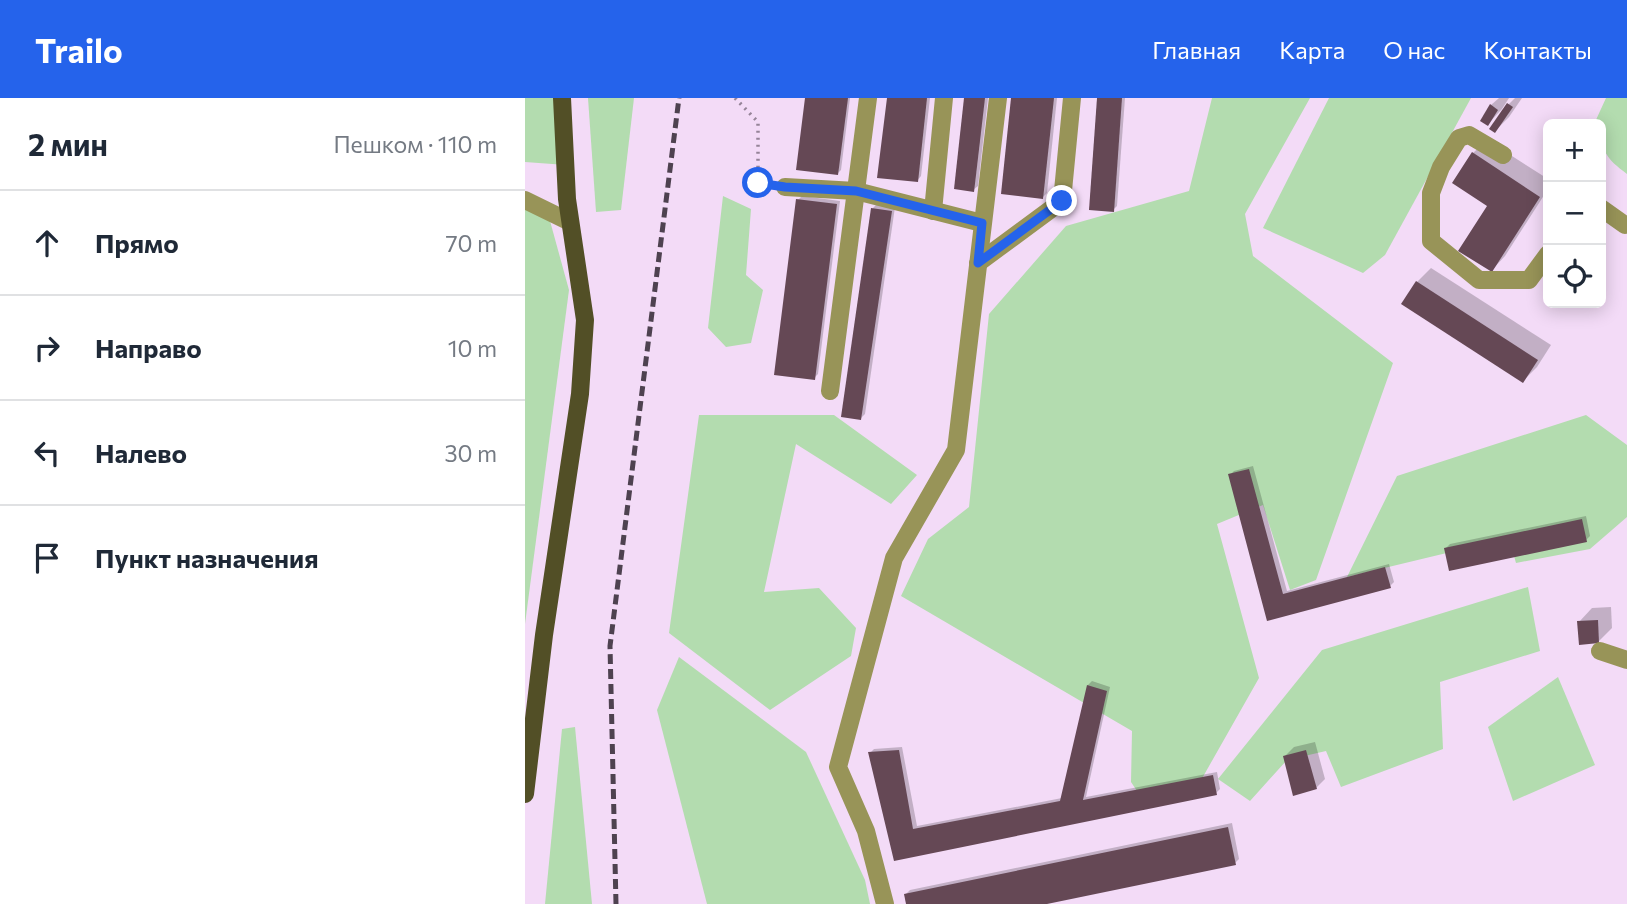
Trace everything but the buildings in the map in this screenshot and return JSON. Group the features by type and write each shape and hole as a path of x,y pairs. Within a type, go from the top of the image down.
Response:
{"main road":[{"path":"525,794 544,635 580,394 585,320 570,222 562,98"}],"street":[{"path":"830,391 868,98"},
{"path":"933,211 944,98"},
{"path":"885,904 866,831 838,767 894,558 956,450 997,98"},
{"path":"978,263 1062,201 1072,98"},
{"path":"1503,155 1469,135 1459,138 1441,167 1431,193 1431,241 1479,280 1529,280 1543,261"},
{"path":"785,187 856,191 982,223"},
{"path":"525,200 570,222"},
{"path":"1606,211 1626,225"},
{"path":"1606,225 1626,225"},
{"path":"1600,651 1627,660"}],"path":[{"path":"735,98 758,122 758,183 785,187"}],"green space":[{"path":"525,98 564,98 566,165 525,162"},
{"path":"588,98 634,98 621,210 596,212"},
{"path":"1212,98 1310,98 1245,214 1253,256 1393,363 1316,580 1290,590 1263,505 1217,524 1259,678 1200,782 1143,800 1131,782 1132,731 901,596 928,539 969,507 989,314 1066,226 1189,191"},
{"path":"1329,98 1471,98 1385,255 1363,273 1263,228"},
{"path":"1606,98 1627,98 1627,174 1606,153 1606,119 1596,119"},
{"path":"723,196 751,209 746,275 763,290 751,343 726,347 708,328"},
{"path":"525,200 547,210 569,290 525,624"},
{"path":"699,415 834,415 917,475 891,504 796,444 764,592 819,588 856,628 851,656 770,710 669,633"},
{"path":"1586,415 1627,445 1627,517 1590,549 1516,563 1509,538 1347,577 1397,476"},
{"path":"1528,587 1540,651 1440,682 1443,749 1341,787 1326,751 1287,760 1250,801 1218,779 1322,650"},
{"path":"679,657 806,752 865,880 870,904 707,904 657,710"},
{"path":"1558,677 1595,765 1513,801 1488,727"},
{"path":"575,727 592,904 545,904 562,729"}],"railway":[{"path":"616,904 610,646 679,98"}],"route":[{"path":"758,183 856,191 982,223 978,263 1062,201"}]}
